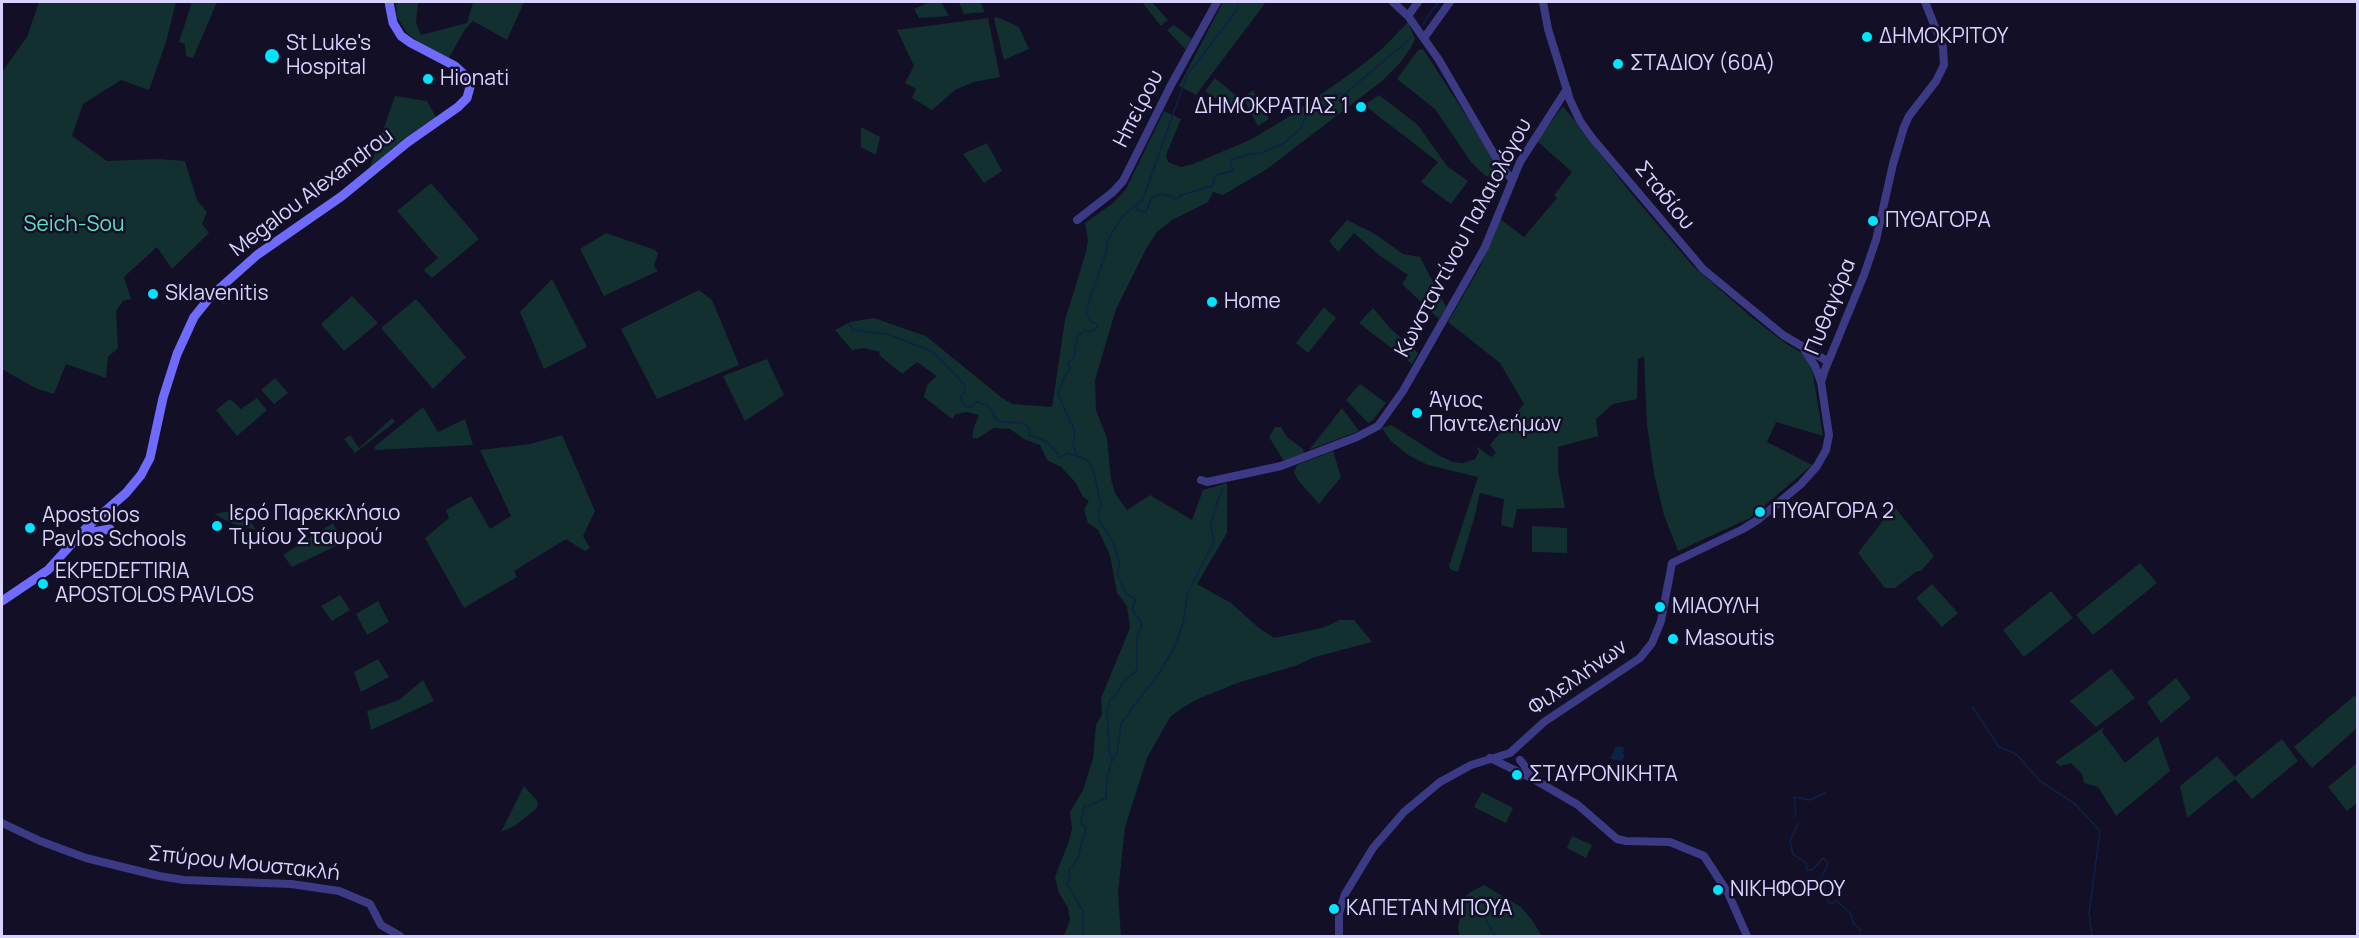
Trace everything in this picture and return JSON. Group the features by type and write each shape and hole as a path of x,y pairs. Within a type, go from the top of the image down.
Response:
{"main road":[{"name":"Megalou Alexandrou","path":"81,534 129,490 150,458 163,398 177,354 194,317 211,296 257,255 342,196 467,98 470,86 463,73 401,36 393,23 389,2"},
{"path":"2,601 42,575 81,534 110,529"}],"street":[{"name":"Ηπείρου","path":"1077,220 1113,192 1123,181 1171,85 1217,2"},
{"path":"1393,2 1408,16 1424,38 1450,77 1502,168 1511,178"},
{"path":"1408,16 1418,2"},
{"path":"1424,38 1450,2"},
{"name":"Σταδίου","path":"1544,2 1546,20 1567,89 1575,111 1587,131 1687,252 1737,298 1783,335 1827,361"},
{"name":"Πυθαγόρα","path":"1648,648 1662,616 1672,563 1759,519 1801,483 1817,466 1826,450 1829,435 1821,382 1827,361 1864,275 1876,240 1904,127 1909,116 1933,85 1942,69 1945,57 1925,2"},
{"name":"Κωνσταντίνου Παλαιολόγου","path":"1201,480 1207,482 1281,466 1357,437 1378,426 1403,391 1485,247 1511,178 1531,141 1567,89"},
{"path":"1801,346 1809,355 1821,382"},
{"name":"Φιλελλήνων","path":"1509,753 1529,738 1544,722 1635,662 1648,648"},
{"name":"Φιλελλήνων","path":"1520,759 1529,738"},
{"path":"1508,766 1504,758 1509,753"},
{"path":"1339,936 1339,913 1342,900 1366,858 1388,829 1411,805 1440,783 1471,765 1509,753 1515,753 1537,781"},
{"path":"1490,758 1537,781 1589,812 1617,839 1670,842 1704,856 1728,893 1747,936"},
{"path":"1508,766 1517,766 1520,759"},
{"name":"Σπύρου Μουστακλή","path":"2,823 40,841 86,858 159,876 184,880 214,879 291,884 335,890 370,904 381,925 400,936"}],"green space":[{"name":"Seich-Sou","path":"39,2 176,2 166,42 149,90 121,80 83,104 72,136 107,161 158,159 185,161 197,200 207,212 202,224 209,233 172,269 157,247 124,277 131,299 123,301 116,311 118,348 108,357 106,378 66,364 54,394 35,388 2,369 2,72 27,37"},
{"path":"192,2 217,2 193,58 186,56 185,44 179,42"},
{"path":"396,2 418,3 416,23 421,35 467,23 473,2 524,2 507,40 473,21 465,29 449,58 421,44 407,33 397,17"},
{"path":"930,2 941,2 949,16 919,18 914,9"},
{"path":"959,2 980,2 985,12 964,14"},
{"path":"1142,2 1152,2 1168,20 1161,26"},
{"path":"1223,2 1266,2 1196,95 1179,86"},
{"path":"997,17 1019,27 1029,49 1004,60 994,18"},
{"path":"988,18 1000,77 974,82 955,90 932,110 912,98 916,89 905,83 914,66 897,30"},
{"path":"1408,22 1415,39 1400,63 1382,81 1267,169 1223,195 1213,192 1208,202 1172,220 1157,232 1116,309 1095,380 1096,410 1107,438 1111,479 1115,493 1127,510 1150,495 1192,520 1203,490 1227,483 1227,533 1197,584 1231,603 1274,638 1322,628 1340,620 1354,620 1372,642 1315,657 1295,666 1237,683 1198,699 1170,717 1147,758 1125,827 1118,893 1121,936 1064,936 1070,920 1068,908 1059,893 1055,877 1072,828 1070,812 1083,790 1093,758 1096,725 1102,714 1101,698 1130,628 1127,606 1117,593 1110,555 1098,530 1088,523 1084,510 1089,501 1083,497 1076,483 1061,467 1047,460 1040,445 1024,439 1010,429 994,428 978,438 972,438 979,415 967,412 956,414 952,419 924,397 927,385 937,376 917,362 902,374 879,355 880,352 864,348 852,350 835,330 850,322 874,318 926,336 1002,398 1013,404 1052,407 1065,320 1086,252 1088,240 1085,223 1113,203 1126,189 1164,111 1181,119 1166,155 1168,162 1181,167 1193,164 1252,139 1290,116 1357,69 1383,48"},
{"path":"1174,25 1192,39 1186,50 1167,30"},
{"path":"1423,49 1491,154 1505,180 1486,176 1481,172 1471,162 1435,109 1397,79 1418,50"},
{"path":"1215,78 1239,98 1227,107 1205,91"},
{"path":"1253,90 1269,119 1258,126 1243,98"},
{"path":"1379,95 1417,124 1447,166 1468,181 1451,204 1421,182 1438,162 1364,105"},
{"path":"395,96 427,101 436,117 370,167"},
{"path":"1563,106 1630,192 1693,266 1749,315 1802,353 1812,368 1823,436 1776,422 1767,442 1812,465 1750,518 1678,551 1664,515 1654,474 1647,424 1644,356 1638,359 1637,399 1613,404 1596,419 1598,436 1558,447 1558,471 1565,508 1517,509 1513,528 1501,525 1504,499 1480,493 1458,572 1451,570 1449,566 1478,477 1428,465 1408,455 1390,440 1382,428 1391,425 1438,455 1453,462 1463,463 1475,459 1479,452 1476,446 1491,457 1496,453 1490,445 1524,404 1500,363 1448,322 1480,267 1500,219 1524,237 1557,198 1554,195 1572,172 1537,141"},
{"path":"861,127 880,137 876,155 861,147"},
{"path":"987,143 1002,171 984,183 963,154"},
{"path":"431,183 479,239 432,278 424,270 438,258 397,211"},
{"path":"1347,220 1375,234 1403,254 1420,257 1446,307 1439,319 1402,284 1408,275 1379,255 1354,233 1338,252 1329,241"},
{"path":"606,233 655,250 658,253 654,266 658,271 604,296 580,249"},
{"path":"552,279 587,347 544,369 520,312"},
{"path":"699,290 712,300 739,365 657,399 621,329"},
{"path":"352,296 378,323 344,351 321,324"},
{"path":"416,299 466,357 433,389 381,328"},
{"path":"1324,307 1336,318 1308,353 1296,343"},
{"path":"1373,308 1390,328 1418,353 1412,364 1359,323"},
{"path":"767,359 784,395 745,421 723,376"},
{"path":"275,378 288,393 274,404 261,390"},
{"path":"1360,384 1386,403 1368,423 1346,400"},
{"path":"257,398 267,410 237,436 216,410 230,399 241,409"},
{"path":"423,407 438,432 465,419 473,445 376,450 374,447"},
{"path":"1342,408 1359,431 1309,450"},
{"path":"392,418 395,422 355,453 344,439 350,435 359,448"},
{"path":"1275,427 1281,427 1287,437 1303,449 1304,453 1284,461 1269,437"},
{"path":"562,435 595,511 583,536 590,548 585,551 566,539 514,571 517,577 464,608 425,538 449,518 446,510 471,496 490,529 511,516 480,450 530,444"},
{"path":"1333,451 1341,477 1319,504 1294,472 1297,465"},
{"path":"1894,506 1934,556 1921,571 1917,571 1895,588 1885,588 1858,553"},
{"path":"241,509 256,530 233,524 214,514"},
{"path":"333,523 344,542 292,567 283,555"},
{"path":"1532,526 1567,528 1567,553 1532,552"},
{"path":"2140,563 2157,583 2093,635 2076,615"},
{"path":"1932,584 1958,613 1942,627 1916,598"},
{"path":"2051,591 2073,618 2024,657 2003,630"},
{"path":"340,595 350,610 332,621 321,606"},
{"path":"378,601 389,622 367,635 356,614"},
{"path":"378,659 389,677 361,692 354,672"},
{"path":"2111,669 2135,698 2096,727 2070,701"},
{"path":"2176,678 2191,698 2161,723 2147,702"},
{"path":"423,680 434,701 371,730 367,711 399,700"},
{"path":"2354,696 2357,697 2357,728 2312,768 2294,747"},
{"path":"2104,727 2102,732 2125,763 2158,736 2170,771 2116,816 2098,787 2084,783 2082,774 2071,763 2060,766 2055,762"},
{"path":"2282,739 2298,761 2252,799 2235,779 2187,818 2180,786 2217,756 2235,777"},
{"path":"2357,763 2357,803 2347,811 2328,787"},
{"path":"524,786 538,802 537,808 516,825 501,832"},
{"path":"1482,792 1513,808 1506,823 1474,807"},
{"path":"1572,836 1592,845 1586,858 1567,848"},
{"path":"1484,885 1521,907 1542,936 1460,936 1458,928 1463,900 1469,893"}],"water":[{"path":"1616,746 1624,747 1625,757 1622,761 1610,759"}],"waterway":[{"path":"1083,936 1083,911 1067,884 1070,876 1069,869 1078,858 1086,827 1081,824 1084,806 1106,798 1107,777 1112,761 1107,711 1110,700 1117,694 1122,683 1137,670 1137,638 1142,624 1132,609 1136,599 1126,594 1117,573 1120,565 1114,544 1099,520 1098,513 1101,506 1093,468 1086,459 1077,456 1073,446 1075,432 1058,394 1065,375 1070,370 1068,363 1074,357 1077,337 1084,331 1089,332 1097,328 1097,324 1091,322 1086,311 1107,249 1107,241 1122,217 1143,199 1187,75 1235,13 1239,2"},
{"path":"1423,25 1437,5 1435,2"},
{"path":"1135,205 1139,211 1146,212 1151,198 1161,194 1171,196 1176,201 1181,195 1212,186 1216,175 1233,171 1230,160 1261,153 1284,143 1300,129 1307,113 1329,104 1335,94 1345,94 1411,38"},
{"path":"849,324 853,330 888,334 933,352 964,384 965,392 960,397 965,406 971,407 975,402 987,405 992,410 995,419 1002,422 1023,423 1030,429 1029,435 1048,442 1060,457 1068,453 1076,456"},
{"path":"1113,760 1117,753 1121,723 1159,673 1174,648 1183,623 1188,592 1214,541 1211,525 1223,488"},
{"path":"1972,706 1999,747 2016,754 2040,781 2075,804 2100,831 2089,913 2092,936"},
{"path":"1796,816 1794,797 1810,800 1825,793"},
{"path":"1798,823 1790,841 1793,854 1806,863 1807,870 1812,870 1823,858 1828,863 1820,881 1825,882 1823,895 1827,896 1828,902 1832,904 1836,900 1851,914 1853,923 1861,930 1859,936"},
{"path":"1481,910 1495,936"}],"place":[{"name":"ΔΗΜΟΚΡΙΤΟΥ","path":"1867,37"},
{"name":"St Luke's Hospital","path":"272,56"},
{"name":"ΣΤΑΔΙΟΥ (60A)","path":"1618,64"},
{"name":"Hionati","path":"428,79"},
{"name":"ΔΗΜΟΚΡΑΤΙΑΣ 1","path":"1361,107"},
{"name":"ΠΥΘΑΓΟΡΑ","path":"1873,221"},
{"name":"Sklavenitis","path":"153,294"},
{"name":"Home","path":"1212,302"},
{"name":"Άγιος Παντελεήμων","path":"1417,413"},
{"name":"ΠΥΘΑΓΟΡΑ 2","path":"1760,512"},
{"name":"Ιερό Παρεκκλήσιο Τιμίου Σταυρού","path":"217,526"},
{"name":"Apostolos Pavlos Schools","path":"30,528"},
{"name":"EKPEDEFTIRIA APOSTOLOS PAVLOS","path":"43,584"},
{"name":"ΜΙΑΟΥΛΗ","path":"1660,607"},
{"name":"Masoutis","path":"1673,639"},
{"name":"ΣΤΑΥΡΟΝΙΚΗΤΑ","path":"1517,775"},
{"name":"ΝΙΚΗΦΟΡΟΥ","path":"1718,890"},
{"name":"ΚΑΠΕΤΑΝ ΜΠΟΥΑ","path":"1334,909"}]}
